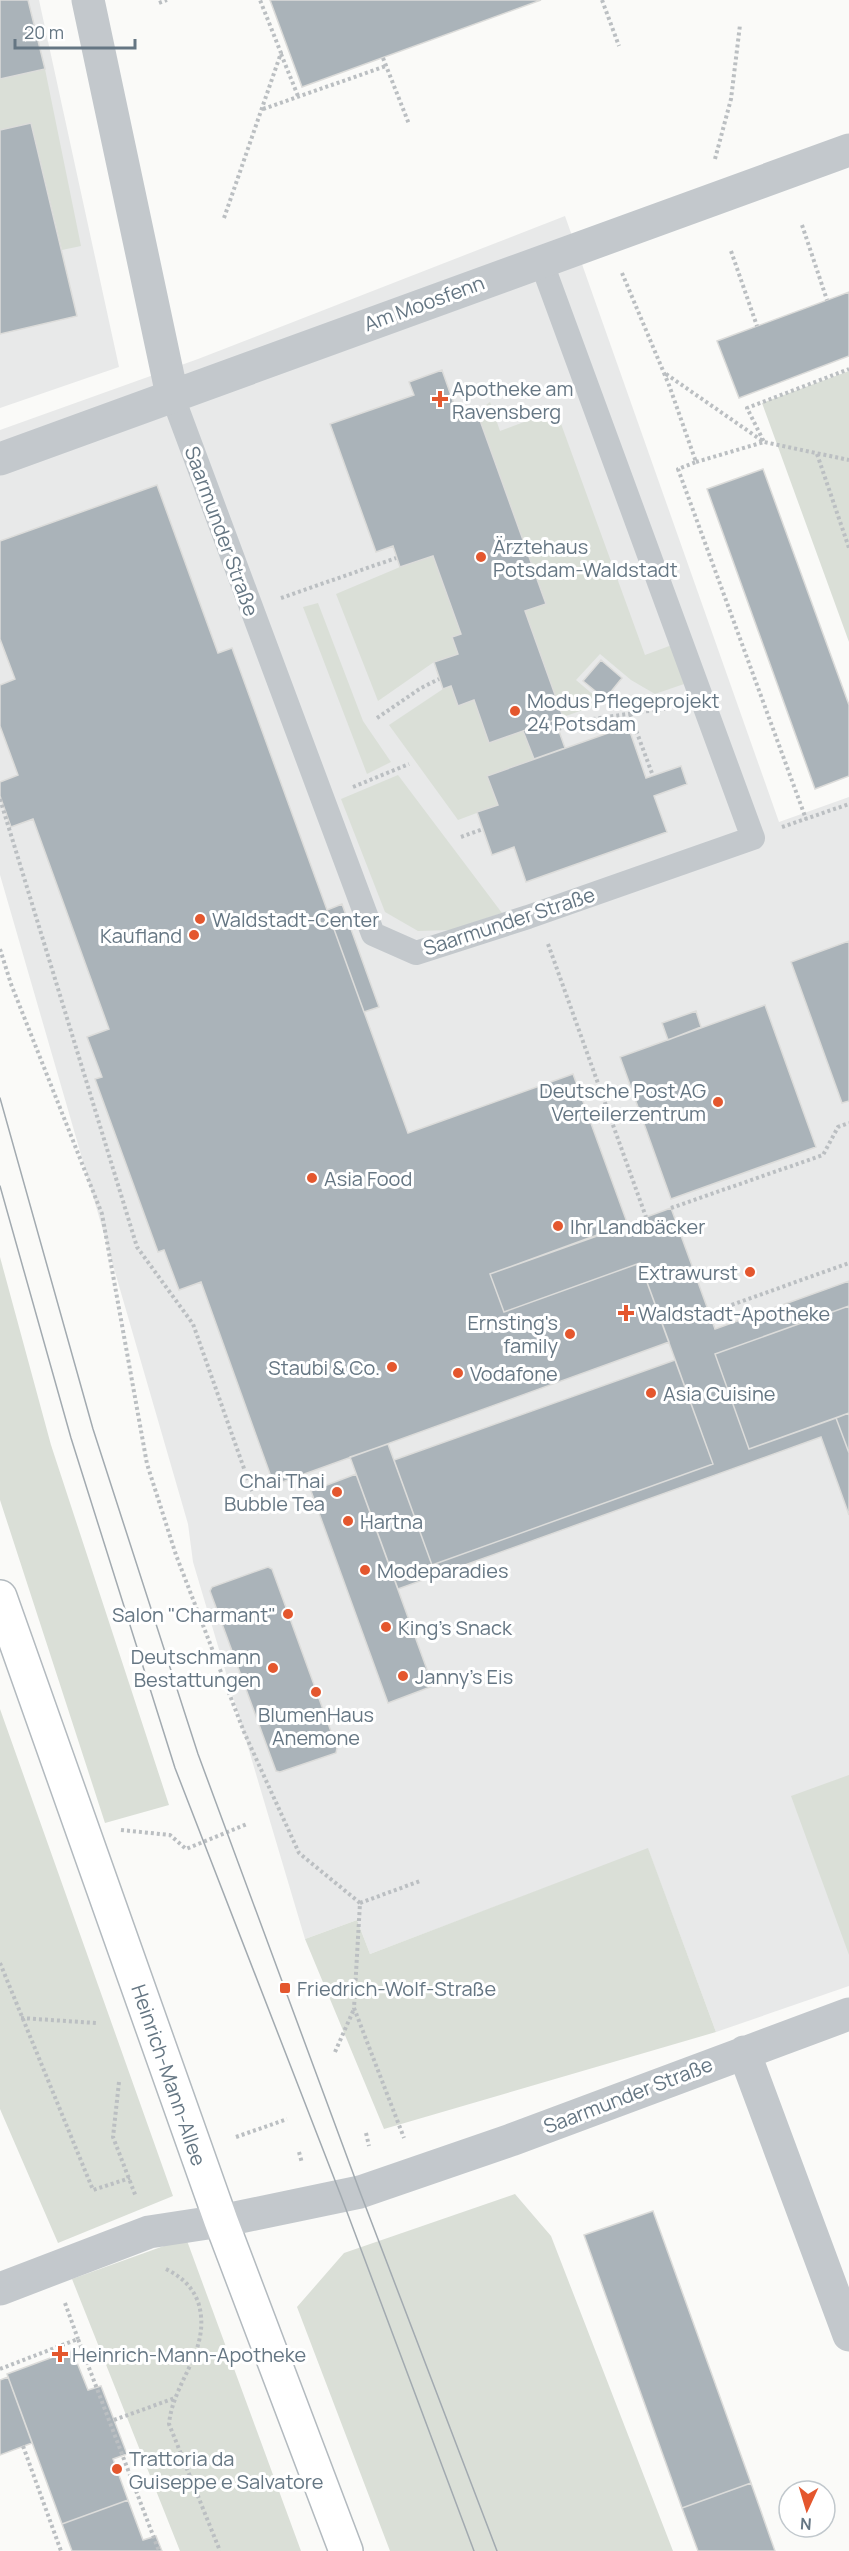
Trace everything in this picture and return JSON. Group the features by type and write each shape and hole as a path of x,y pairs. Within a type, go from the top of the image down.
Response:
{"main road":[{"name":"Heinrich-Mann-Allee","path":"0,1597 221,2221 346,2551"}],"street":[{"name":"Saarmunder Straße","path":"88,0 172,395"},
{"name":"Am Moosfenn","path":"0,459 849,150"},
{"name":"Saarmunder Straße","path":"221,2221 360,2192 849,2014"},
{"path":"744,2052 849,2336"},
{"path":"0,2289 149,2232 221,2221"}],"lane":[{"path":"540,261 753,838"},
{"name":"Saarmunder Straße","path":"172,395 373,934 416,953 537,914 753,838"}],"path":[{"path":"159,3 167,0"},
{"path":"260,0 298,96"},
{"path":"602,0 619,46"},
{"path":"713,168 731,99 740,25"},
{"path":"224,218 281,53"},
{"path":"383,58 409,124"},
{"path":"263,109 386,66"},
{"path":"802,225 827,300"},
{"path":"609,236 664,373 696,462"},
{"path":"731,251 758,326"},
{"path":"765,442 747,408 849,369"},
{"path":"664,373 765,442 849,460"},
{"path":"765,442 678,469 806,819"},
{"path":"817,453 849,548"},
{"path":"251,609 396,558"},
{"path":"377,718 421,687 439,679"},
{"path":"558,729 586,720 704,703"},
{"path":"630,714 653,776"},
{"path":"322,799 409,764"},
{"path":"0,799 137,1247 193,1324 253,1494"},
{"path":"753,838 849,804"},
{"path":"461,837 483,830"},
{"path":"537,914 646,1217"},
{"path":"0,950 15,995 102,1214 147,1464 176,1555 244,1732 298,1853 360,1904"},
{"path":"671,1208 823,1155 838,1127 849,1123"},
{"path":"709,1313 849,1263"},
{"path":"81,1826 170,1835 186,1849 247,1824"},
{"path":"360,1904 420,1881"},
{"path":"335,2052 354,2008 360,1904"},
{"path":"0,1964 93,2190 130,2178 114,2137 119,2082"},
{"path":"354,2008 417,2173"},
{"path":"21,2018 96,2023"},
{"path":"236,2137 287,2119"},
{"path":"366,2133 369,2146"},
{"path":"299,2152 302,2163"},
{"path":"160,2265 181,2276 196,2295 203,2321 201,2339 171,2408 169,2424 220,2551"},
{"path":"64,2302 159,2551"},
{"path":"0,2369 78,2339"},
{"path":"114,2420 176,2397"},
{"path":"23,2446 61,2551"}],"shaded area":[{"path":"0,0 39,0 119,367 0,408"},
{"path":"45,69 81,246 62,250 31,123 0,130 0,79"},
{"path":"565,216 779,822 849,797 849,1986 716,2032 648,1849 370,1954 357,1920 305,1939 193,1562 188,1524 0,875 0,430 198,359"},
{"path":"849,371 849,642 762,403"},
{"path":"490,402 500,431 556,410 645,655 672,645 684,684 655,694 631,680 600,654 576,680 603,703 563,717 525,611 546,603 477,412"},
{"path":"433,556 461,634 452,638 458,654 434,662 378,701 336,594"},
{"path":"318,603 363,721 391,762 367,774 303,607"},
{"path":"451,686 474,700 489,743 523,731 534,759 488,776 498,805 458,820 389,725"},
{"path":"398,775 502,913 451,930 418,931 385,912 341,799"},
{"path":"0,1257 51,1445 169,1805 105,1823 0,1500"},
{"path":"0,1709 173,2196 58,2243 0,2109"},
{"path":"849,1775 849,1955 791,1796"},
{"path":"648,1848 716,2032 384,2129 305,1939 357,1920 370,1954"},
{"path":"515,2194 551,2236 673,2551 390,2551 297,2307 344,2253"},
{"path":"186,2238 301,2551 180,2551 72,2279"}],"building":[{"path":"0,0 28,0 45,69 0,79"},
{"path":"270,0 541,0 302,87"},
{"path":"31,123 77,316 0,334 0,130"},
{"path":"849,292 849,356 739,398 717,341"},
{"name":"Ärztehaus Potsdam-Waldstadt","path":"442,370 459,418 477,412 546,604 525,611 563,717 489,743 474,700 458,706 451,686 443,689 434,662 458,654 452,637 461,634 433,556 400,567 393,546 376,552 330,424 414,395 409,382"},
{"path":"763,469 849,705 849,776 815,789 707,489"},
{"name":"Waldstadt-Center","path":"157,485 218,653 232,648 408,1133 573,1074 628,1225 490,1274 504,1312 640,1263 669,1342 274,1485 201,1282 179,1290 164,1250 158,1252 95,1079 102,1077 87,1037 109,1029 33,819 11,827 0,796 0,782 18,775 0,726 0,685 15,679 0,639 0,541"},
{"path":"601,660 622,678 605,699 583,681"},
{"path":"555,720 565,748 534,759 523,731"},
{"path":"628,726 646,778 681,766 687,784 654,796 667,832 526,882 514,847 492,855 477,812 498,805 487,776"},
{"path":"342,904 379,1007 364,1012 327,910"},
{"path":"849,941 849,1101 842,1103 791,962"},
{"name":"Deutsche Post AG Verteilerzentrum","path":"765,1005 816,1147 671,1199 620,1057"},
{"path":"696,1011 701,1027 668,1040 662,1023"},
{"path":"671,1208 715,1329 849,1281 849,1306 715,1354 749,1449 836,1418 849,1453 849,1515 821,1437 398,1589 350,1457 388,1444 432,1565 713,1464 640,1263 504,1312 490,1274"},
{"path":"849,1306 849,1413 749,1449 715,1354"},
{"path":"675,1360 713,1464 432,1565 394,1460"},
{"path":"849,1413 849,1453 836,1418"},
{"path":"356,1474 433,1686 388,1703 311,1491"},
{"path":"268,1567 272,1569 337,1748 336,1753 280,1772 276,1771 210,1591 212,1587"},
{"path":"653,2211 751,2483 682,2508 584,2235"},
{"path":"72,2350 88,2390 101,2386 127,2454 113,2459 128,2500 62,2524 7,2374"},
{"path":"8,2377 32,2443 0,2455 0,2380"},
{"path":"751,2483 775,2551 698,2551 682,2508"},
{"path":"128,2500 143,2540 156,2536 162,2551 72,2551 62,2524"}],"tram line":[{"path":"0,1098 93,1429 198,1754 360,2192 497,2551"},
{"path":"0,1186 71,1438 175,1768 341,2196 474,2551"}],"place":[{"name":"Apotheke am Ravensberg","path":"440,399"},
{"name":"Ärztehaus Potsdam-Waldstadt","path":"481,557"},
{"name":"Modus Pflegeprojekt 24 Potsdam","path":"515,711"},
{"name":"Waldstadt-Center","path":"200,919"},
{"name":"Kaufland","path":"194,935"},
{"name":"Deutsche Post AG Verteilerzentrum","path":"718,1102"},
{"name":"Asia Food","path":"312,1178"},
{"name":"Ihr Landbäcker","path":"558,1226"},
{"name":"Extrawurst","path":"750,1272"},
{"name":"Waldstadt-Apotheke","path":"626,1313"},
{"name":"Ernsting's family","path":"570,1334"},
{"name":"Staubi & Co.","path":"392,1367"},
{"name":"Vodafone","path":"458,1373"},
{"name":"Asia Cuisine","path":"651,1393"},
{"name":"Chai Thai Bubble Tea","path":"337,1492"},
{"name":"Hartna","path":"348,1521"},
{"name":"Modeparadies","path":"365,1570"},
{"name":"Salon \"Charmant\"","path":"288,1614"},
{"name":"King's Snack","path":"386,1627"},
{"name":"Deutschmann Bestattungen","path":"273,1668"},
{"name":"Janny's Eis","path":"403,1676"},
{"name":"BlumenHaus Anemone","path":"316,1692"},
{"name":"Friedrich-Wolf-Straße","path":"285,1988"},
{"name":"Heinrich-Mann-Apotheke","path":"60,2354"},
{"name":"Trattoria da Guiseppe e Salvatore","path":"117,2469"}]}
